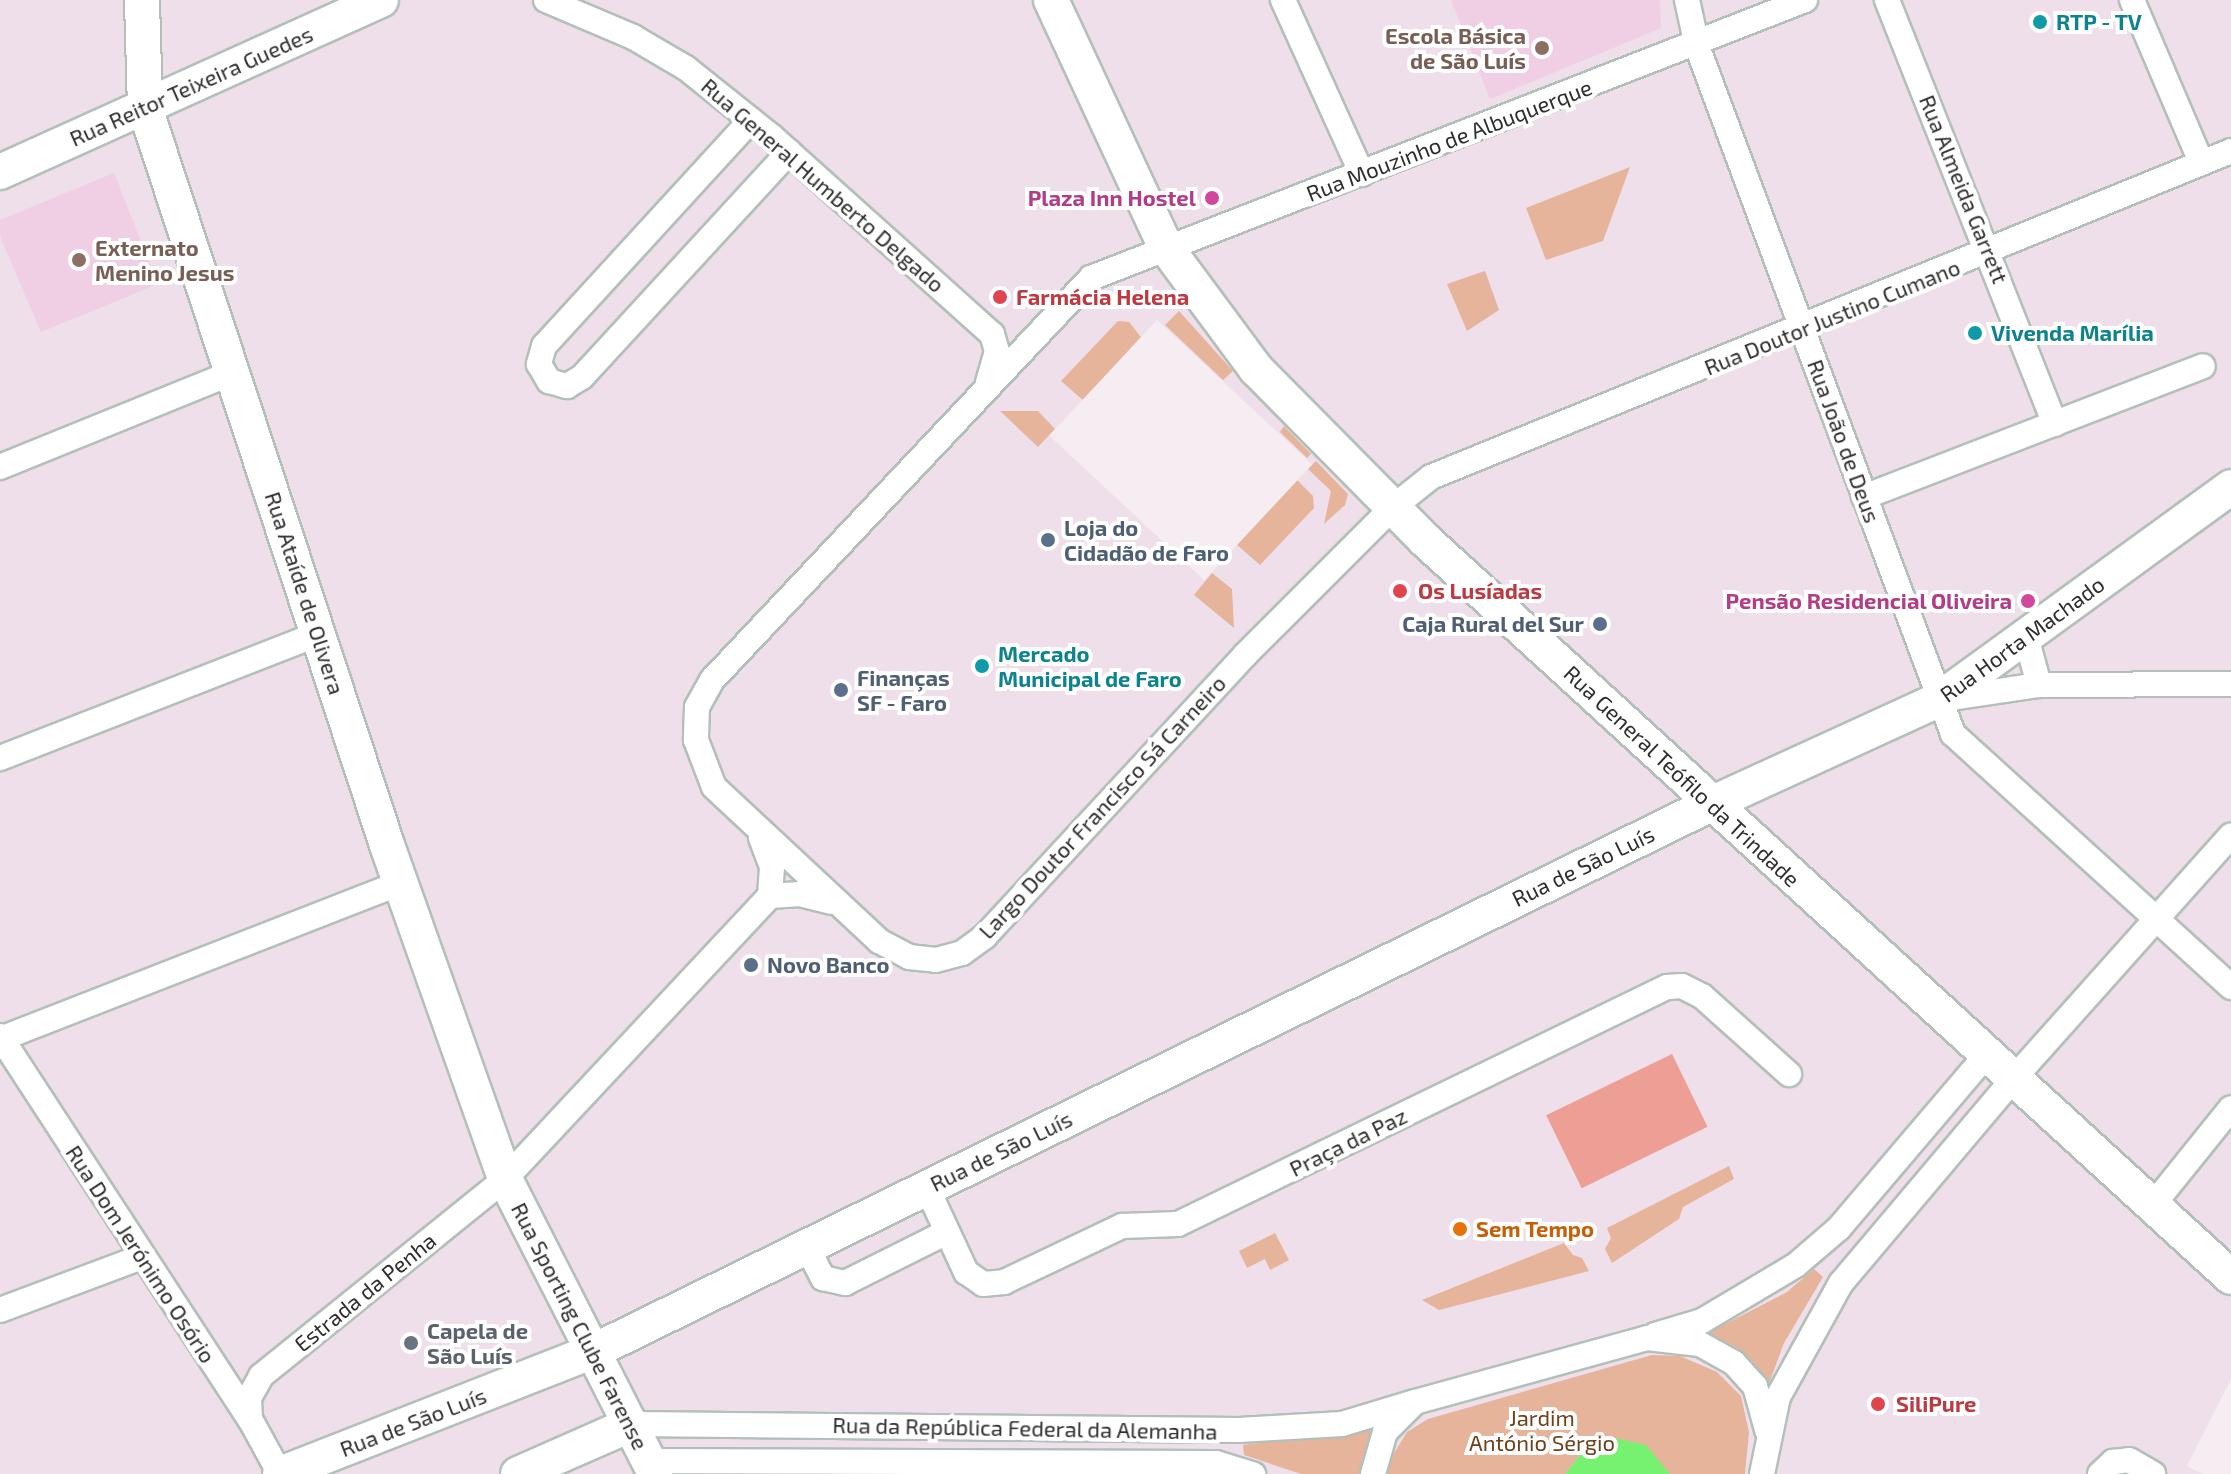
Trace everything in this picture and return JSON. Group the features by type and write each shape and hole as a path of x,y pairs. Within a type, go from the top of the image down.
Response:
{"street":[{"name":"Rua Ataíde de Olivera","path":"142,0 145,108 400,883 505,1179"},
{"name":"Rua General Humberto Delgado","path":"546,0 633,37 686,68 789,152 992,334 995,372 983,391"},
{"name":"Rua General Teófilo da Trindade","path":"1051,0 1165,246 1256,369 1392,508 1711,804 2015,1077 2231,1277"},
{"path":"1283,0 1362,174"},
{"name":"Rua João de Deus","path":"1687,0 1697,46 1953,734 2231,987"},
{"name":"Rua Mouzinho de Albuquerque","path":"1091,278 1165,246 1697,46 1805,0"},
{"name":"Rua Almeida Garrett","path":"1887,0 1990,252 2055,424"},
{"path":"2132,0 2201,162"},
{"name":"Rua Reitor Teixeira Guedes","path":"0,172 145,108 361,5"},
{"path":"751,120 544,346 539,364 549,381 567,386 582,377 789,152"},
{"name":"Rua Doutor Justino Cumano","path":"1392,508 1431,477 1804,330 2231,151"},
{"name":"Largo Doutor Francisco Sá Carneiro","path":"1091,278 732,656 697,707 701,765 714,787 879,941 909,957 936,960 962,953 985,936 1245,655 1392,508"},
{"path":"1864,497 2203,366"},
{"path":"0,467 234,372"},
{"name":"Rua Horta Machado","path":"1711,804 1938,700 2231,487"},
{"path":"0,758 318,634"},
{"path":"2026,637 2039,685"},
{"path":"1938,700 2039,685 2231,684"},
{"name":"Rua de São Luís","path":"280,1474 594,1351 808,1249 1711,804"},
{"path":"755,827 769,851 770,896 819,896 841,906"},
{"path":"1762,1474 1778,1397 1841,1283 2015,1077 2231,835"},
{"path":"0,1038 400,883"},
{"name":"Estrada da Penha","path":"250,1419 249,1398 261,1376 505,1179 770,896"},
{"name":"Praça da Paz","path":"927,1188 966,1272 983,1284 1004,1282 1122,1226 1178,1224 1667,987 1682,986 1702,996 1789,1074"},
{"name":"Rua Dom Jerónimo Osório","path":"0,1038 250,1419 280,1474"},
{"name":"Rua da República Federal da Alemanha","path":"632,1424 1239,1430 1342,1424 1702,1321 1796,1265 1839,1228 1988,1053"},
{"path":"2153,1205 2231,1108"},
{"name":"Rua Sporting Clube Farense","path":"505,1179 652,1467"},
{"path":"808,1249 823,1278 845,1283 947,1232"},
{"path":"0,1310 142,1257"},
{"path":"1647,1338 1700,1344 1734,1363 1755,1386 1765,1411 1768,1441"},
{"path":"1373,1474 1385,1432 1415,1402"},
{"path":"518,1474 632,1424"},
{"path":"2100,1474 2113,1462 2129,1460 2151,1471"},
{"name":"Rua da República Federal da Alemanha","path":"652,1467 1216,1463 1253,1474"}],"shaded area":[{"name":"Escola Básica de São Luís","path":"1451,0 1660,0 1661,28 1490,99"},
{"name":"Externato Menino Jesus","path":"114,173 158,284 41,332 0,236 0,220"},
{"path":"1157,320 1312,465 1204,580 1049,436"},
{"path":"1672,1054 1708,1127 1582,1188 1546,1115"},
{"path":"2231,1379 2231,1474 2202,1474 2187,1466"},
{"path":"1614,1438 1646,1445 1670,1474 1565,1474 1584,1450"}],"green space":[{"path":"1630,167 1603,241 1546,260 1526,208"},
{"path":"1485,271 1499,310 1467,331 1447,284"},
{"path":"1179,311 1233,371 1223,380 1165,325"},
{"path":"1118,321 1129,322 1141,337 1084,401 1061,381"},
{"path":"1000,411 1038,411 1055,429 1038,447"},
{"path":"1284,426 1311,454 1307,458 1280,432"},
{"path":"1316,461 1348,494 1345,505 1324,524 1331,491 1308,469"},
{"path":"1297,480 1313,496 1314,508 1260,565 1236,544"},
{"path":"1212,573 1232,589 1234,628 1194,595"},
{"path":"1729,1166 1734,1179 1683,1207 1679,1219 1612,1263 1605,1249 1611,1238 1607,1228"},
{"path":"1275,1233 1289,1260 1270,1270 1265,1259 1247,1268 1239,1251"},
{"path":"1564,1243 1573,1255 1582,1258 1589,1271 1439,1310 1422,1300"},
{"path":"1814,1269 1823,1277 1784,1343 1767,1389 1734,1346 1706,1334 1787,1292"},
{"name":"Jardim António Sérgio","path":"1652,1355 1680,1356 1717,1372 1741,1396 1749,1432 1745,1474 1670,1474 1603,1440 1584,1450 1565,1474 1388,1474 1391,1458 1407,1432 1428,1419"},
{"path":"1371,1429 1360,1474 1301,1474 1244,1455 1243,1445"}],"place":[{"name":"RTP - TV","path":"2040,22"},
{"name":"Escola Básica de São Luís","path":"1542,48"},
{"name":"Plaza Inn Hostel","path":"1212,198"},
{"name":"Externato Menino Jesus","path":"79,260"},
{"name":"Farmácia Helena","path":"1000,297"},
{"name":"Vivenda Marília","path":"1975,333"},
{"name":"Loja do Cidadão de Faro","path":"1048,540"},
{"name":"Os Lusíadas","path":"1400,591"},
{"name":"Pensão Residencial Oliveira","path":"2028,601"},
{"name":"Caja Rural del Sur","path":"1600,624"},
{"name":"Mercado Municipal de Faro","path":"982,666"},
{"name":"Finanças SF - Faro","path":"841,690"},
{"name":"Novo Banco","path":"751,965"},
{"name":"Sem Tempo","path":"1460,1229"},
{"name":"Capela de São Luís","path":"411,1343"},
{"name":"SiliPure","path":"1878,1404"}]}
